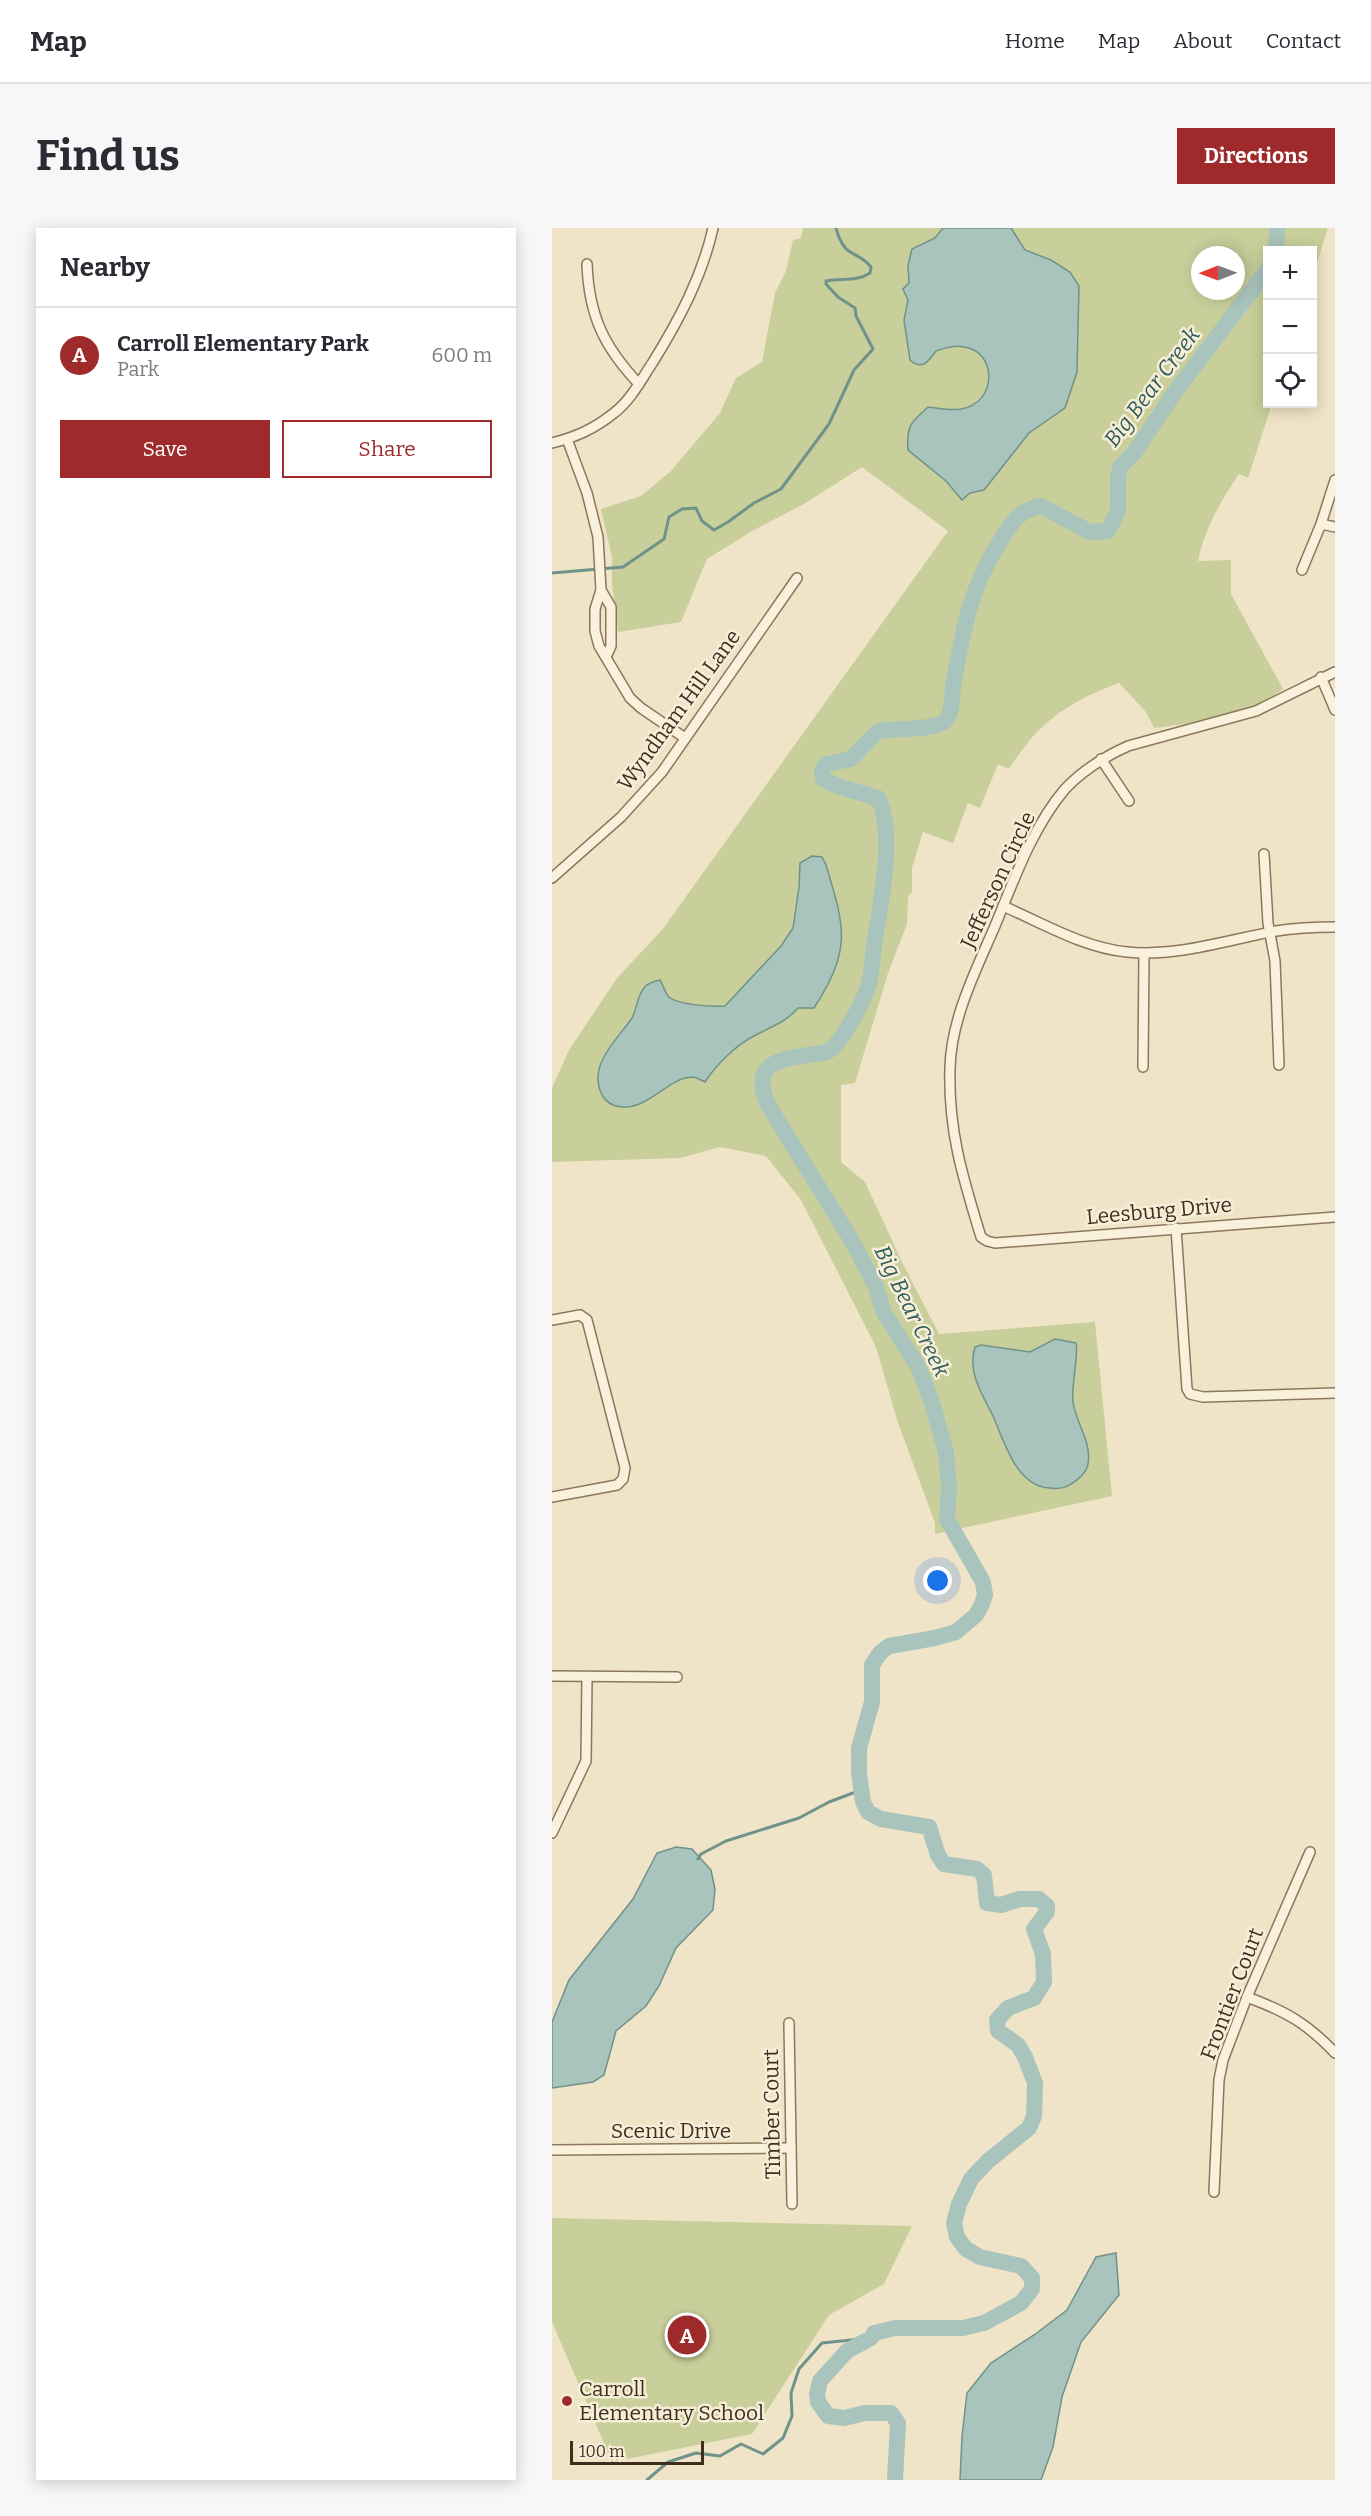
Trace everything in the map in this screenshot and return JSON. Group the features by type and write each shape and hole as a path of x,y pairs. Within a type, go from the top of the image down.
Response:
{"street":[{"path":"552,443 577,437 615,412 639,384 670,333 694,287 708,252 713,228"},
{"path":"587,264 588,291 602,334 623,367 639,384"},
{"path":"567,439 587,493 600,556 601,590 595,609 595,631 599,646 630,698 685,738"},
{"path":"1302,570 1321,524 1335,480"},
{"path":"1321,524 1335,527"},
{"name":"Wyndham Hill Lane","path":"552,878 642,795 685,738 797,578"},
{"path":"601,590 611,607 611,646 606,657"},
{"name":"Jefferson Circle","path":"987,1241 981,1236 954,1144 950,1067 954,1036 971,983 1022,861 1053,805 1067,788 1101,759 1139,742 1256,711 1335,672"},
{"path":"1322,677 1335,710"},
{"path":"1101,759 1129,801"},
{"path":"1264,854 1270,933 1275,961 1279,1065"},
{"path":"1003,906 1082,940 1124,952 1144,953 1218,945 1270,933 1335,927"},
{"path":"1143,1067 1144,953"},
{"name":"Leesburg Drive","path":"987,1241 1335,1217"},
{"path":"1176,1228 1187,1389 1190,1394 1203,1397 1335,1393"},
{"path":"552,1320 580,1315 587,1320 625,1468 623,1479 617,1485 552,1497"},
{"path":"552,1676 677,1677"},
{"path":"552,1833 586,1761 588,1677"},
{"name":"Frontier Court","path":"1214,2192 1219,2080 1223,2060 1247,1997 1310,1852"},
{"path":"1247,1997 1290,2014 1315,2031 1335,2053"},
{"name":"Timber Court","path":"789,2024 792,2204"},
{"name":"Scenic Drive","path":"552,2150 791,2148"}],"green space":[{"path":"803,228 1328,228 1317,262 1317,246 1263,246 1263,408 1271,408 1248,478 1239,474 1226,495 1209,526 1198,561 1231,560 1231,594 1283,689 1259,706 1193,723 1154,728 1146,712 1119,683 1078,701 1050,720 1032,737 1008,769 998,764 980,808 968,803 953,843 923,832 912,868 912,892 908,897 907,924 888,973 855,1083 841,1085 841,1162 865,1182 939,1334 1095,1322 1112,1496 935,1534 935,1523 898,1423 876,1347 801,1200 766,1156 720,1147 680,1158 552,1162 552,1088 569,1050 617,978 662,930 948,531 862,467 804,504 754,530 707,559 681,622 618,632 612,584 612,558 601,509 641,496 670,472 720,413 736,378 762,362 775,293 786,271 793,240 801,238"},
{"path":"552,2218 912,2226 884,2284 829,2315 752,2434 612,2462 552,2322"}],"water":[{"path":"943,228 1011,228 1025,250 1051,260 1070,272 1079,286 1077,372 1065,408 1029,433 984,490 970,493 962,500 946,481 908,450 909,430 922,412 928,407 957,410 973,405 982,397 989,377 983,358 975,351 964,347 936,351 922,365 910,360 904,320 908,300 903,289 909,283 908,265 912,249 935,238"},
{"path":"812,856 822,857 826,865 841,922 840,953 835,970 814,1008 798,1008 783,1021 747,1040 727,1056 705,1082 694,1077 682,1079 637,1105 616,1106 607,1102 598,1084 601,1063 632,1018 644,988 660,980 673,1000 696,1005 725,1006 781,946 793,928 800,863"},
{"path":"1055,1339 1076,1343 1073,1402 1089,1456 1082,1476 1063,1488 1038,1485 1020,1471 980,1391 973,1365 975,1347 981,1345 1030,1352"},
{"path":"676,1847 692,1849 711,1870 715,1889 713,1910 676,1948 659,1986 646,2006 616,2031 604,2075 593,2082 552,2088 552,2022 569,1980 633,1899 657,1853"},
{"path":"1116,2253 1119,2295 1081,2342 1062,2397 1053,2447 1041,2480 960,2480 967,2393 991,2363 1067,2310 1096,2257"}],"waterway":[{"path":"552,573 623,567 664,539 669,517 682,509 696,508 702,521 714,530 754,503 781,489 829,424 854,370 873,349 856,316 855,308 838,297 826,284 826,281 854,279 870,273 871,267 843,245 836,228"},
{"name":"Big Bear Creek","path":"1276,246 1277,228"},
{"name":"Big Bear Creek","path":"895,2480 898,2423 891,2413 865,2413 844,2418 828,2416 818,2402 820,2381 847,2351 871,2338 874,2333 895,2328 963,2328 984,2323 1021,2303 1032,2289 1032,2278 1021,2266 980,2257 966,2249 957,2237 954,2223 959,2204 971,2179 988,2161 1029,2128 1034,2116 1035,2083 1025,2057 1018,2045 998,2031 997,2020 1008,2008 1034,1998 1044,1982 1043,1954 1034,1929 1047,1912 1047,1906 1039,1899 1020,1899 1001,1905 987,1903 984,1875 977,1869 944,1864 938,1855 929,1827 881,1819 868,1812 863,1802 859,1773 859,1748 872,1702 872,1665 880,1653 889,1646 956,1632 976,1615 985,1595 983,1582 947,1519 949,1486 946,1453 933,1406 919,1368 884,1313 876,1287 852,1241 768,1105 763,1089 763,1077 768,1068 776,1062 827,1052 832,1048 855,1015 870,979 885,870 886,830 883,813 878,798 837,786 823,779 822,771 826,764 851,759 878,731 923,728 945,721 951,708 965,625 975,591 990,558 1009,528 1027,510 1041,506 1090,532 1108,531 1118,511 1120,467 1134,453 1175,392 1263,276"},
{"path":"698,1859 701,1854 726,1841 799,1818 829,1802 861,1790"},
{"path":"647,2480 668,2462 696,2453 720,2456 741,2444 763,2454 783,2438 792,2416 791,2393 799,2369 822,2343 871,2338"}],"place":[{"name":"Carroll Elementary Park","path":"687,2335"},
{"name":"Carroll Elementary School","path":"567,2401"}]}
